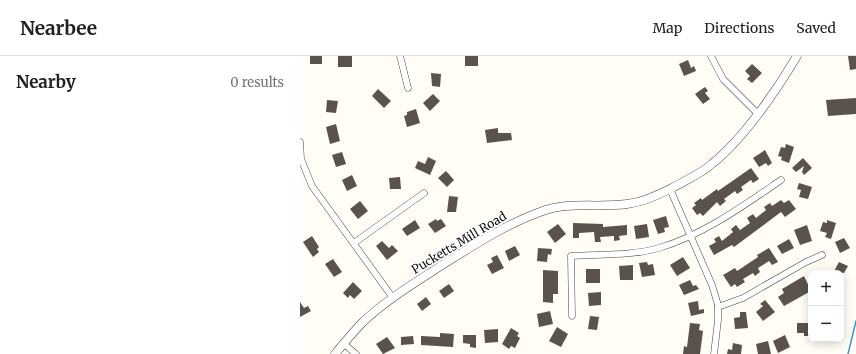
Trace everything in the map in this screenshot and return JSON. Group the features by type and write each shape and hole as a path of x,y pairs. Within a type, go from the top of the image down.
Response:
{"street":[{"path":"400,56 408,88"},
{"path":"711,56 723,78 757,113"},
{"name":"Pucketts Mill Road","path":"335,354 363,322 394,298 481,241 540,211 563,206 626,204 646,200 692,178 712,164 732,146 788,72 797,56"},
{"path":"300,142 301,159 312,186 394,298"},
{"path":"572,316 571,256 638,252 659,248 689,236 724,219 781,180"},
{"path":"670,189 689,236 712,285 718,307 714,354"},
{"path":"354,243 424,193"},
{"path":"718,307 743,298 806,262 822,255"},
{"path":"344,344 356,354"}],"building":[{"path":"310,56 322,56 322,64 310,64"},
{"path":"338,56 352,56 352,67 338,67"},
{"path":"465,56 478,56 478,66 465,66"},
{"path":"848,56 856,56 856,69 850,70"},
{"path":"688,60 691,68 694,66 696,71 684,76 679,64"},
{"path":"752,64 762,73 752,83 747,79 750,76 745,71"},
{"path":"431,73 441,74 440,87 432,86"},
{"path":"705,87 708,91 705,93 710,99 703,104 695,94"},
{"path":"378,89 391,101 384,108 372,96"},
{"path":"433,94 440,101 430,111 423,103"},
{"path":"856,98 856,114 828,116 826,100"},
{"path":"327,100 338,101 336,113 326,112"},
{"path":"416,109 420,123 407,127 404,116 407,115 407,112"},
{"path":"336,124 340,141 330,144 326,127"},
{"path":"498,128 498,133 511,133 512,140 487,143 485,130"},
{"path":"786,144 794,147 789,163 781,160 782,157 778,156 781,147 785,148"},
{"path":"765,150 772,163 768,166 766,163 759,167 753,158"},
{"path":"342,152 346,164 336,167 332,155"},
{"path":"428,157 436,161 430,175 415,168 418,161 425,164"},
{"path":"803,158 812,168 804,175 802,172 804,166 796,172 792,168"},
{"path":"751,168 759,179 753,183 751,180 741,187 743,190 737,194 735,191 724,199 726,201 720,206 717,202 703,216 700,213 697,215 692,208 696,205 694,203 701,198 702,200 717,189 718,191"},
{"path":"446,171 454,180 447,187 438,178"},
{"path":"352,175 357,186 347,191 342,180"},
{"path":"400,177 401,189 390,189 389,178"},
{"path":"799,183 812,187 808,199 799,197 801,190 797,189"},
{"path":"449,196 458,197 456,212 447,212"},
{"path":"781,200 784,203 789,200 796,209 785,217 781,212 734,247 732,245 714,255 709,246 716,242 714,239 719,236 722,241 733,232 731,229 736,225 740,230 750,223 747,218 753,214 756,218 766,210 764,207 770,203 772,206"},
{"path":"360,201 368,211 358,219 350,209"},
{"path":"666,216 669,227 664,228 665,232 658,234 653,220"},
{"path":"436,219 437,221 441,219 446,226 435,233 428,224"},
{"path":"415,220 420,228 407,236 402,229"},
{"path":"827,220 836,223 831,239 825,237 827,233 820,231 823,222 827,223"},
{"path":"573,223 603,224 603,227 627,225 627,235 619,236 620,240 614,241 614,236 600,237 601,242 595,242 594,232 579,233 579,238 573,238"},
{"path":"558,224 566,234 555,243 547,232"},
{"path":"647,224 649,237 636,239 634,226"},
{"path":"807,225 812,241 800,245 794,230"},
{"path":"312,236 319,247 317,249 319,252 313,257 303,242"},
{"path":"844,238 850,248 840,253 835,242"},
{"path":"789,239 794,248 782,254 777,246"},
{"path":"382,241 389,248 392,245 398,251 387,260 376,246"},
{"path":"515,246 520,255 509,261 505,251"},
{"path":"538,248 552,249 551,255 548,254 547,262 537,261"},
{"path":"769,248 778,262 772,265 769,261 758,268 760,272 755,276 753,273 743,279 745,282 737,287 735,284 731,287 723,275 735,268 737,271 758,257 757,255"},
{"path":"497,255 504,268 492,274 487,265 493,262 491,258"},
{"path":"683,257 690,268 677,276 670,265"},
{"path":"333,259 342,272 334,277 325,264"},
{"path":"647,262 648,265 653,264 655,275 642,277 639,263"},
{"path":"839,262 848,266 844,273 844,270 835,270"},
{"path":"633,265 633,280 620,280 619,266"},
{"path":"586,269 600,269 600,283 586,283"},
{"path":"543,270 558,271 558,294 553,294 553,303 543,302"},
{"path":"804,276 808,285 808,293 784,306 778,297 784,293 782,289"},
{"path":"690,280 693,286 696,285 699,289 684,295 679,285"},
{"path":"353,282 362,291 354,299 350,295 348,298 343,293"},
{"path":"449,284 454,291 444,298 439,291"},
{"path":"601,292 601,305 589,306 588,293"},
{"path":"426,297 431,304 422,311 417,304"},
{"path":"765,300 775,312 763,321 756,312 763,306 760,304"},
{"path":"698,301 699,310 704,309 704,313 691,316 688,303"},
{"path":"300,302 304,308 308,306 311,311 300,317"},
{"path":"550,311 553,324 539,327 537,314"},
{"path":"740,312 746,312 748,328 735,329 734,318 740,317"},
{"path":"590,316 599,317 597,330 588,329"},
{"path":"690,323 700,324 699,330 703,331 700,354 683,354 684,346 687,347"},
{"path":"797,323 808,323 808,336 804,336 804,333 797,333"},
{"path":"557,327 568,334 561,347 549,341"},
{"path":"511,328 519,333 517,336 520,338 515,348 511,346 509,349 502,344"},
{"path":"498,329 498,342 485,343 484,330"},
{"path":"440,333 454,334 453,347 421,345 421,336 440,337"},
{"path":"463,335 476,335 476,348 470,347 470,344 463,343"},
{"path":"785,335 790,347 778,353 773,341"},
{"path":"413,336 414,344 401,345 401,337"},
{"path":"387,337 395,348 383,354 376,344"},
{"path":"768,341 771,354 758,354 756,344"},
{"path":"733,343 742,345 741,354 727,354 728,349 732,350"}],"waterway":[{"path":"848,354 856,321"}]}
